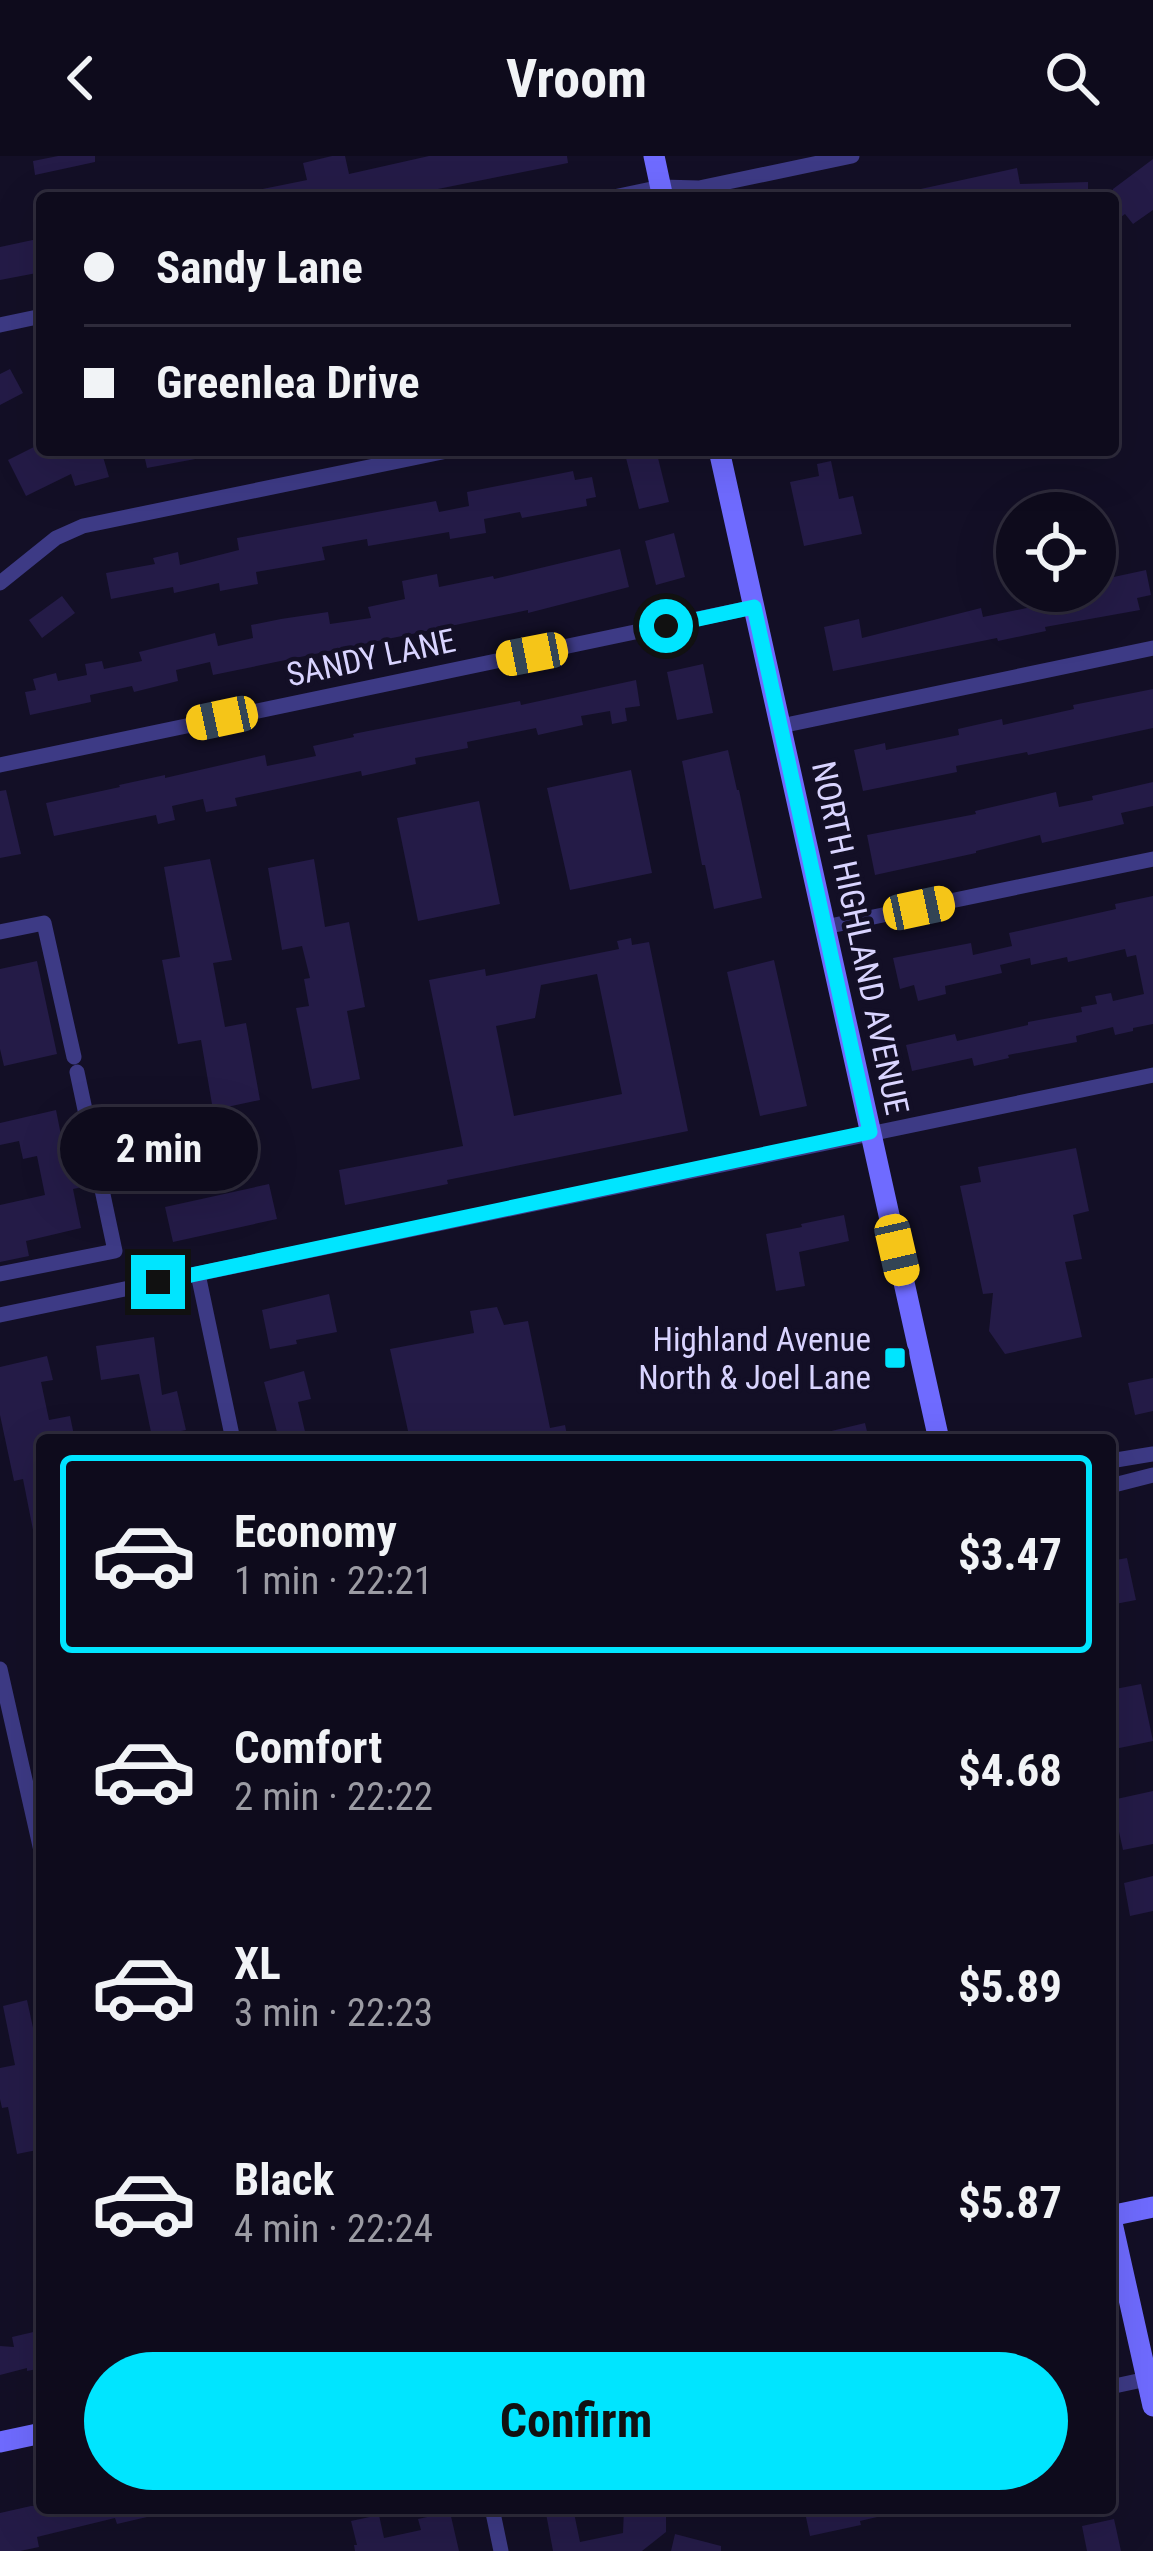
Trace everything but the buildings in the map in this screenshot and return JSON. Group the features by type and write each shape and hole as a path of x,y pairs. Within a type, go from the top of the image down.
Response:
{"street":[{"path":"654,156 662,192"},
{"path":"669,192 852,156"},
{"path":"0,325 36,317"},
{"path":"0,583 56,538 83,526 423,456"},
{"name":"NORTH HIGHLAND AVENUE","path":"720,456 938,1434"},
{"name":"SANDY LANE","path":"0,765 754,607"},
{"path":"781,725 1153,648"},
{"path":"825,927 1153,859"},
{"path":"0,932 44,923 115,1251 0,1274"},
{"path":"0,1315 1153,1075"},
{"path":"198,1274 232,1434"},
{"path":"1116,1460 1153,1454"},
{"path":"1116,1484 1153,1474"},
{"path":"0,1669 36,1828"},
{"path":"1116,2214 1153,2207"},
{"path":"1116,2242 1153,2406"},
{"path":"1116,2386 1147,2379"},
{"path":"0,2442 36,2434"},
{"path":"493,2514 501,2551"}],"place":[{"name":"Highland Avenue North & Joel Lane","path":"895,1358"}],"route":[{"path":"158,1282 870,1132 754,607 666,626"}]}
